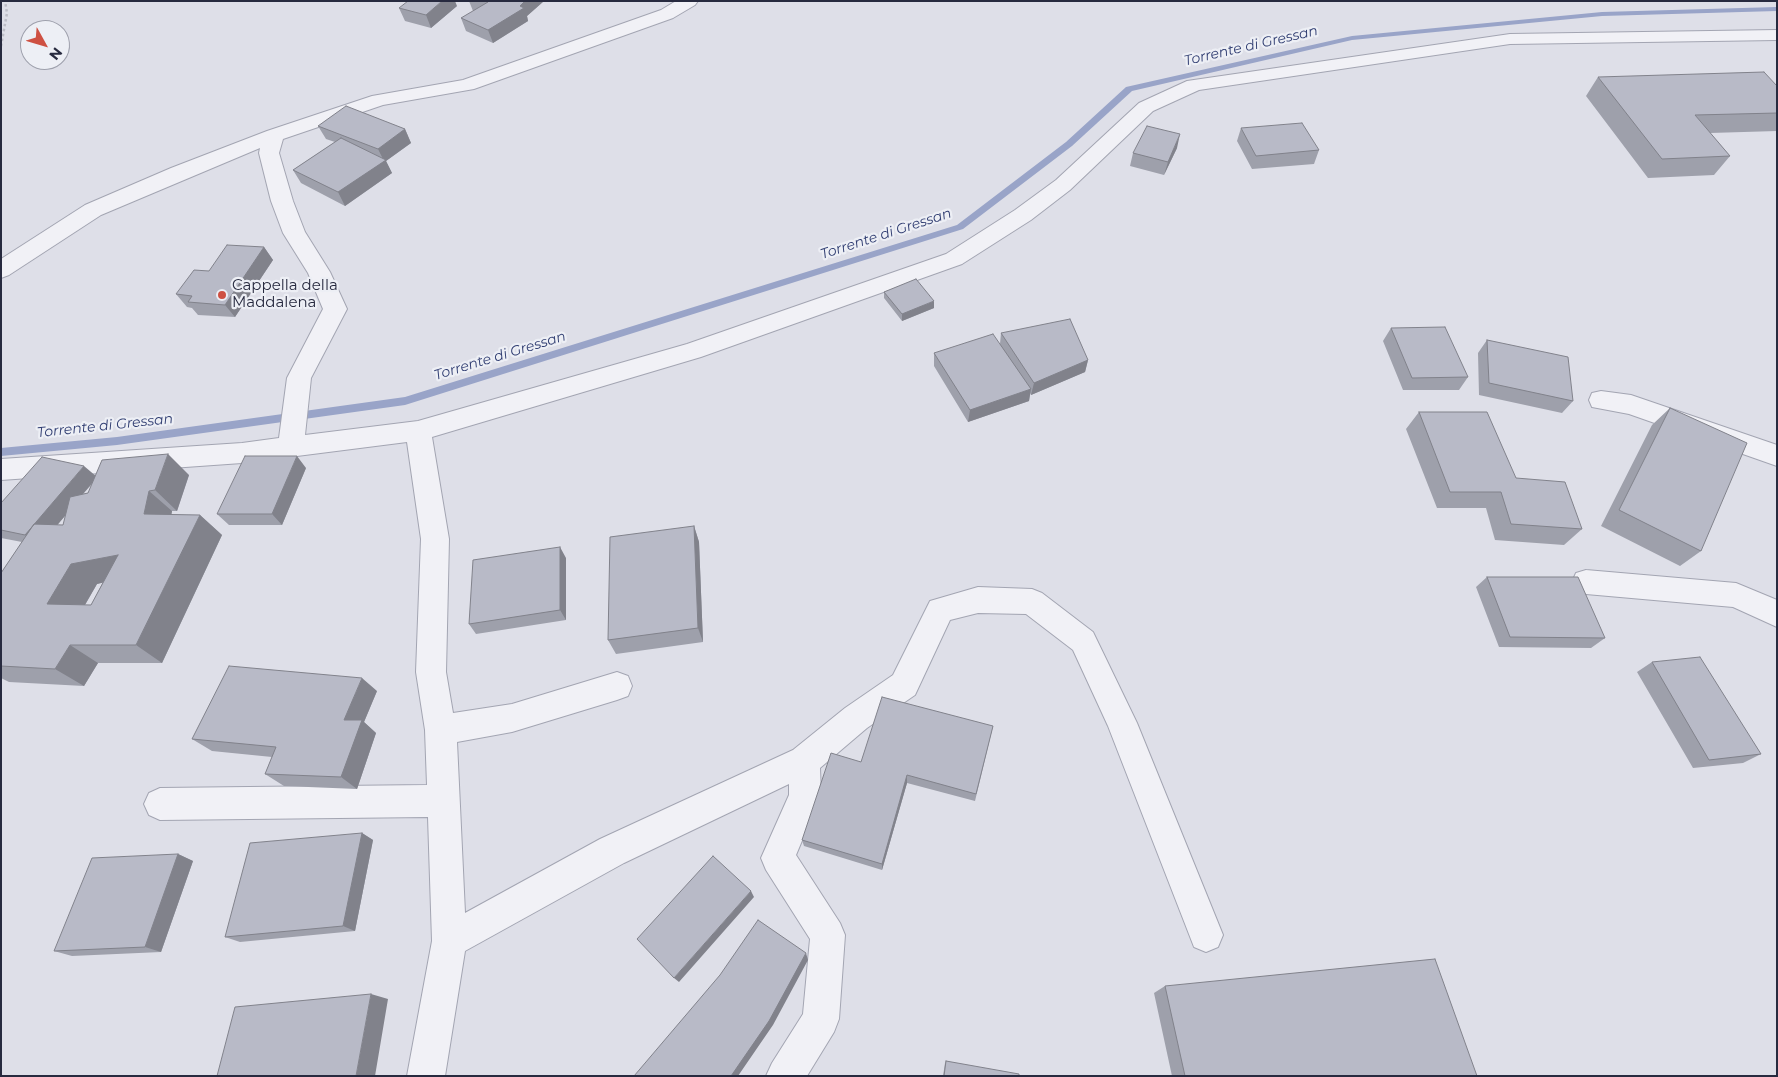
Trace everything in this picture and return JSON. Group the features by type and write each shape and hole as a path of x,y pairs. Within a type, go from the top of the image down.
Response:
{"street":[{"path":"1,270 93,210 178,173 274,135 379,100 467,85 667,14 689,1"},
{"path":"1,470 242,453 291,445 418,432 693,351 954,259 1023,215 1063,185 1146,107 1194,85 1510,39 1777,35"},
{"path":"274,135 269,152 282,200 294,233 319,272 334,309 299,378 291,445"},
{"path":"1601,400 1631,405 1777,456"},
{"path":"418,432 435,539 431,672 441,730 449,941 426,1076"},
{"path":"1586,582 1736,595 1777,614"},
{"path":"449,941 612,851 804,761 856,718 904,685 940,610 978,600 1032,602 1083,641 1122,723 1206,935"},
{"path":"441,730 512,718 617,686"},
{"path":"785,1076 820,1019 828,935 778,858 805,795 804,761"},
{"path":"160,804 443,801"}],"path":[{"path":"1,46 7,13 5,1"}],"building":[{"path":"408,1 442,1 426,15 399,8"},
{"path":"483,1 525,1 520,6 524,8 488,30 461,18 488,2"},
{"path":"1764,72 1777,86 1777,113 1695,115 1730,156 1662,159 1598,77"},
{"path":"346,106 405,129 378,149 318,126"},
{"path":"1302,123 1319,150 1256,156 1241,128"},
{"path":"1147,126 1180,134 1168,162 1133,153"},
{"path":"341,138 386,160 338,192 293,170"},
{"path":"227,245 264,247 225,305 188,302 192,296 176,294 194,270 209,271"},
{"path":"916,279 934,301 902,314 884,292"},
{"path":"1070,319 1088,360 1034,383 1001,333"},
{"path":"1445,327 1468,377 1412,378 1391,328"},
{"path":"993,334 1031,389 970,410 934,353"},
{"path":"1487,340 1568,357 1573,401 1489,383"},
{"path":"1670,408 1747,443 1701,551 1619,510"},
{"path":"1419,412 1487,412 1516,478 1565,482 1582,529 1511,524 1501,492 1450,492"},
{"path":"168,454 155,490 149,491 144,514 200,515 136,645 70,645 55,669 1,666 1,573 34,524 63,525 70,497 88,493 102,460","holes":["118,555 91,605 47,604 71,564"]},
{"path":"245,456 297,456 272,514 217,514"},
{"path":"42,457 84,466 25,535 1,530 1,503"},
{"path":"694,526 698,628 608,640 610,537"},
{"path":"560,547 560,610 469,624 473,560"},
{"path":"1487,577 1578,577 1605,638 1510,637"},
{"path":"1700,657 1761,754 1709,760 1652,662"},
{"path":"229,666 362,678 344,720 362,720 341,777 265,774 276,747 192,739"},
{"path":"882,697 993,726 976,794 907,775 882,864 802,840 831,753 861,762"},
{"path":"362,833 343,926 225,937 250,843"},
{"path":"178,854 145,947 54,951 92,858"},
{"path":"713,856 751,891 674,978 637,939"},
{"path":"758,920 806,953 769,1021 731,1076 634,1076 720,975"},
{"path":"1435,959 1477,1076 1185,1076 1165,986"},
{"path":"371,994 356,1076 217,1076 235,1007"},
{"path":"946,1061 1019,1074 1019,1076 944,1076"}],"waterway":[{"name":"Torrente di Gressan","path":"1,452 117,441 405,401 960,227 1069,144 1129,89 1352,38 1602,14 1777,9"}],"place":[{"name":"Cappella della Maddalena","path":"222,295"}]}
